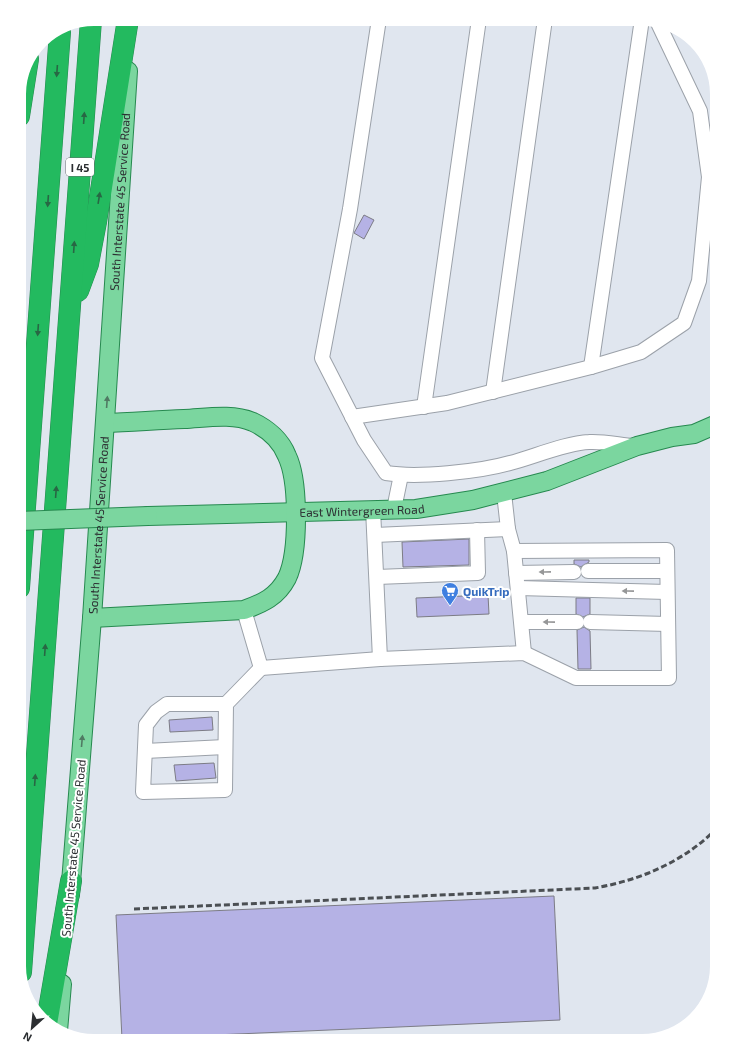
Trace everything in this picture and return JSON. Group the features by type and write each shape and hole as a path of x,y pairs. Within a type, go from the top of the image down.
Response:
{"highway":[{"name":"I 45","path":"26,903 91,26"},
{"path":"69,314 88,264 127,26"},
{"name":"I 45","path":"26,493 60,35"},
{"path":"49,1008 71,881"}],"main road":[{"name":"South Interstate 45 Service Road","path":"59,1024 92,618 132,26"},
{"path":"92,618 244,610 271,598 286,579 292,566 296,539 293,474 287,455 277,439 266,429 243,419 223,417 105,423"},
{"path":"694,434 710,427"},
{"path":"694,434 710,438"},
{"name":"East Wintergreen Road","path":"26,521 148,516 296,513 372,508 416,509 504,493 547,481 637,446 672,437 694,434"}],"lane":[{"path":"378,26 350,209 322,358 352,417 386,472 401,475 441,473 507,464 549,451 589,442 637,446"},
{"path":"424,407 478,26"},
{"path":"493,392 544,26"},
{"path":"591,367 641,26"},
{"path":"352,417 447,403 591,367 641,352 684,323 699,281 709,177 700,111 661,29"},
{"path":"394,509 401,475"},
{"path":"504,493 508,529 514,551 524,653"},
{"path":"372,508 375,535 380,660"},
{"path":"375,535 508,529"},
{"path":"377,577 478,573 478,530"},
{"path":"226,704 168,704 156,712 146,725 143,792 224,790 226,704 261,668 380,660 524,653 576,678 670,678 667,550 514,551"},
{"path":"588,572 667,571"},
{"path":"516,573 574,572"},
{"path":"518,588 667,592"},
{"path":"244,610 261,668"},
{"path":"522,622 668,624"},
{"path":"145,751 225,747"}],"building":[{"path":"364,215 374,220 364,239 354,233"},
{"name":"QuikTrip","path":"469,539 469,565 403,567 402,542"},
{"path":"574,560 589,560 589,562 581,567 574,564"},
{"path":"488,595 489,614 417,617 416,598"},
{"path":"576,598 590,598 590,614 583,617 576,614"},
{"path":"584,627 590,631 591,669 578,669 577,630"},
{"path":"212,717 213,730 170,732 169,720"},
{"path":"214,763 216,778 176,781 174,765"},
{"path":"554,896 560,1020 237,1034 122,1034 116,915"}],"railway":[{"path":"134,909 595,888 629,880 661,867 691,850 710,834"}],"place":[{"name":"QuikTrip","path":"450,606"}]}
